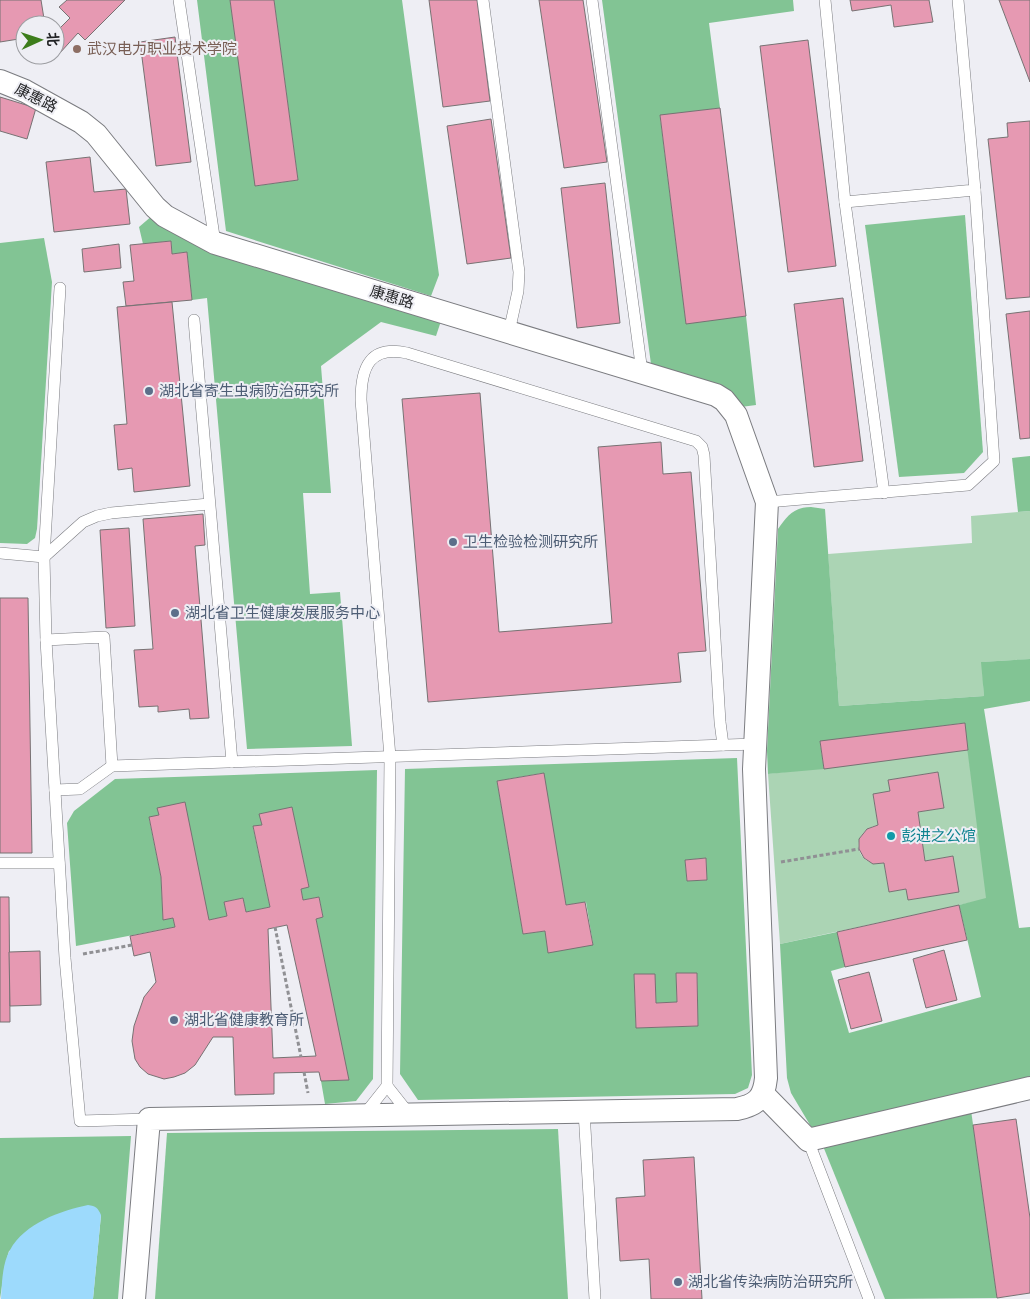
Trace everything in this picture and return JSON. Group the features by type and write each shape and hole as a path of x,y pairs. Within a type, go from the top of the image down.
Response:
{"street":[{"name":"康惠路","path":"0,81 25,90 81,122 96,134 155,207 165,216 215,243 716,395 731,407 736,414 768,502"},
{"path":"134,1299 149,1119 737,1109 754,1105 762,1094 766,1078 754,769 768,502"},
{"path":"762,1094 808,1140 1030,1088"}],"lane":[{"path":"179,0 215,243"},
{"path":"483,0 519,272 518,291 509,332"},
{"path":"592,0 642,372"},
{"path":"825,0 845,202 884,493"},
{"path":"768,502 968,485 994,461 975,190 958,0"},
{"path":"845,202 975,190"},
{"path":"60,288 44,557 46,640 65,958 80,1121 149,1119"},
{"path":"194,320 232,762"},
{"path":"363,1116 387,1086 390,756 361,385 368,362 377,354 395,350 407,352 696,440 702,447 704,456 720,722 724,745"},
{"path":"0,553 44,557 83,522 97,516 209,504"},
{"path":"46,640 104,637 112,766"},
{"path":"55,790 80,788 112,766 755,744"},
{"path":"0,863 59,863"},
{"path":"387,1086 410,1114"},
{"path":"584,1111 595,1299"},
{"path":"808,1140 868,1299"}],"path":[{"path":"758,865 859,849"},
{"path":"275,927 301,1057"},
{"path":"65,958 132,945"}],"green space":[{"path":"197,0 230,0 256,186 298,180 274,0 402,0 439,275 431,296 226,231"},
{"path":"602,0 793,0 794,11 709,23 720,108 660,116 686,323 746,316 756,405 741,407 651,364"},
{"path":"153,215 442,318 436,336 381,322 321,366 331,493 303,493 310,594 340,592 352,746 247,749 207,298 192,300 187,252 172,254 171,241 143,244 139,227"},
{"path":"965,215 983,452 964,473 899,477 865,225"},
{"path":"44,238 52,282 37,529 35,538 27,544 0,543 0,243"},
{"path":"1030,456 1030,511 1018,512 1012,458"},
{"path":"811,507 825,509 839,706 984,696 981,662 1030,659 1030,701 984,709 1019,928 1030,927 1030,1079 813,1130 791,1093 787,1078 780,944 837,932 845,967 831,971 849,1033 981,997 959,905 986,898 964,723 820,742 824,769 768,774 767,751 778,529 795,511"},
{"path":"1030,511 1030,659 982,662 984,696 839,706 828,554 972,543 971,516"},
{"path":"968,750 987,899 780,944 768,774","holes":["938,772 944,808 918,812 925,861 952,856 958,892 909,900 906,889 889,892 884,863 874,863 867,860 861,855 859,849 859,841 862,834 878,825 873,795 890,791 888,780"]},
{"path":"737,758 752,1075 748,1088 735,1094 418,1100 400,1074 405,769","holes":["543,773 566,905 586,902 593,944 549,952 545,931 523,934 497,781","706,858 707,880 687,881 685,860","676,973 697,973 698,1026 636,1028 634,975 654,974 656,1003 677,1002"]},
{"path":"377,770 373,1079 356,1101 325,1104 321,1081 348,1080 316,919 323,917 319,897 303,900 301,889 309,887 292,808 260,814 262,825 253,827 270,907 246,912 243,898 224,902 227,916 209,920 158,808 159,815 149,818 161,877 163,919 173,918 175,927 76,946 67,823 74,811 115,779"},
{"path":"971,1110 997,1298 885,1299 823,1146"},
{"path":"558,1129 568,1299 155,1299 167,1133"},
{"path":"131,1136 118,1299 93,1299 101,1215 9,1251 0,1299 0,1138"}],"water":[{"path":"88,1205 96,1208 101,1215 93,1299 1,1299 5,1261 10,1250 25,1232 34,1225 55,1215"}],"building":[{"path":"0,0 41,0 43,15 15,15 15,40 0,42"},
{"path":"67,0 125,0 85,40 78,33 65,47 65,23 70,18 59,7"},
{"path":"230,0 274,0 298,180 255,186"},
{"path":"429,0 477,0 490,101 443,107"},
{"path":"539,0 583,0 607,162 564,168"},
{"path":"850,0 929,0 933,22 894,27 891,5 852,11"},
{"path":"999,0 1030,0 1030,82"},
{"path":"175,37 191,162 156,166 140,42"},
{"path":"808,40 836,266 788,272 760,46"},
{"path":"0,97 36,108 27,139 0,131"},
{"path":"720,108 746,316 686,324 660,115"},
{"path":"491,119 511,258 467,264 447,126"},
{"path":"1030,121 1030,297 1006,299 988,139 1008,137 1007,123"},
{"path":"90,157 94,192 126,189 130,224 54,232 46,162"},
{"path":"605,183 620,323 577,328 561,188"},
{"path":"171,241 172,254 187,252 192,300 126,306 123,282 134,281 130,245"},
{"path":"119,244 121,268 84,272 82,249"},
{"path":"843,298 863,461 814,467 794,304"},
{"path":"172,302 190,486 134,492 132,468 118,470 114,425 127,424 117,307"},
{"path":"1030,311 1030,438 1020,439 1006,314"},
{"path":"480,393 499,632 612,623 598,447 661,442 663,474 691,472 706,651 678,653 681,682 428,702 402,399"},
{"path":"203,514 205,545 195,546 209,718 190,719 189,709 158,712 158,706 139,707 134,650 153,649 143,519"},
{"path":"129,528 135,626 106,628 100,530"},
{"path":"0,598 28,598 32,853 0,853"},
{"path":"965,723 968,750 824,769 820,741"},
{"name":"彭进之公馆","path":"938,772 944,808 918,812 925,861 953,856 959,892 908,900 906,889 889,892 884,863 873,864 864,858 859,849 859,839 867,829 878,825 873,794 890,791 888,780"},
{"path":"544,773 566,905 585,902 593,945 548,953 545,931 523,934 497,781"},
{"path":"185,802 209,920 227,916 224,902 243,898 246,912 270,907 253,826 262,825 259,814 292,807 309,887 301,889 303,900 319,897 323,917 316,919 349,1080 321,1081 319,1072 274,1073 274,1094 235,1095 233,1037 213,1037 195,1065 185,1073 174,1077 164,1079 148,1074 140,1067 135,1059 132,1041 134,1026 144,997 156,982 150,952 134,956 130,936 175,927 173,918 163,920 161,877 149,817 159,815 157,808","holes":["287,925 316,1056 273,1058 268,929"]},
{"path":"706,858 707,880 687,881 685,860"},
{"path":"0,897 9,897 10,1022 0,1022"},
{"path":"959,905 967,940 845,967 837,932"},
{"path":"944,950 957,1000 926,1008 913,959"},
{"path":"40,951 41,1005 10,1006 9,952"},
{"path":"869,972 882,1021 851,1029 838,980"},
{"path":"676,973 697,973 698,1026 636,1028 634,974 655,974 656,1003 677,1002"},
{"path":"1016,1119 1030,1218 1030,1293 997,1298 973,1125"},
{"path":"694,1157 702,1299 651,1299 649,1259 620,1261 616,1198 645,1196 643,1160"}],"place":[{"name":"武汉电力职业技术学院","path":"77,49"},
{"name":"湖北省寄生虫病防治研究所","path":"149,391"},
{"name":"卫生检验检测研究所","path":"453,542"},
{"name":"湖北省卫生健康发展服务中心","path":"175,613"},
{"name":"彭进之公馆","path":"891,836"},
{"name":"湖北省健康教育所","path":"174,1020"},
{"name":"湖北省传染病防治研究所","path":"678,1282"}]}
